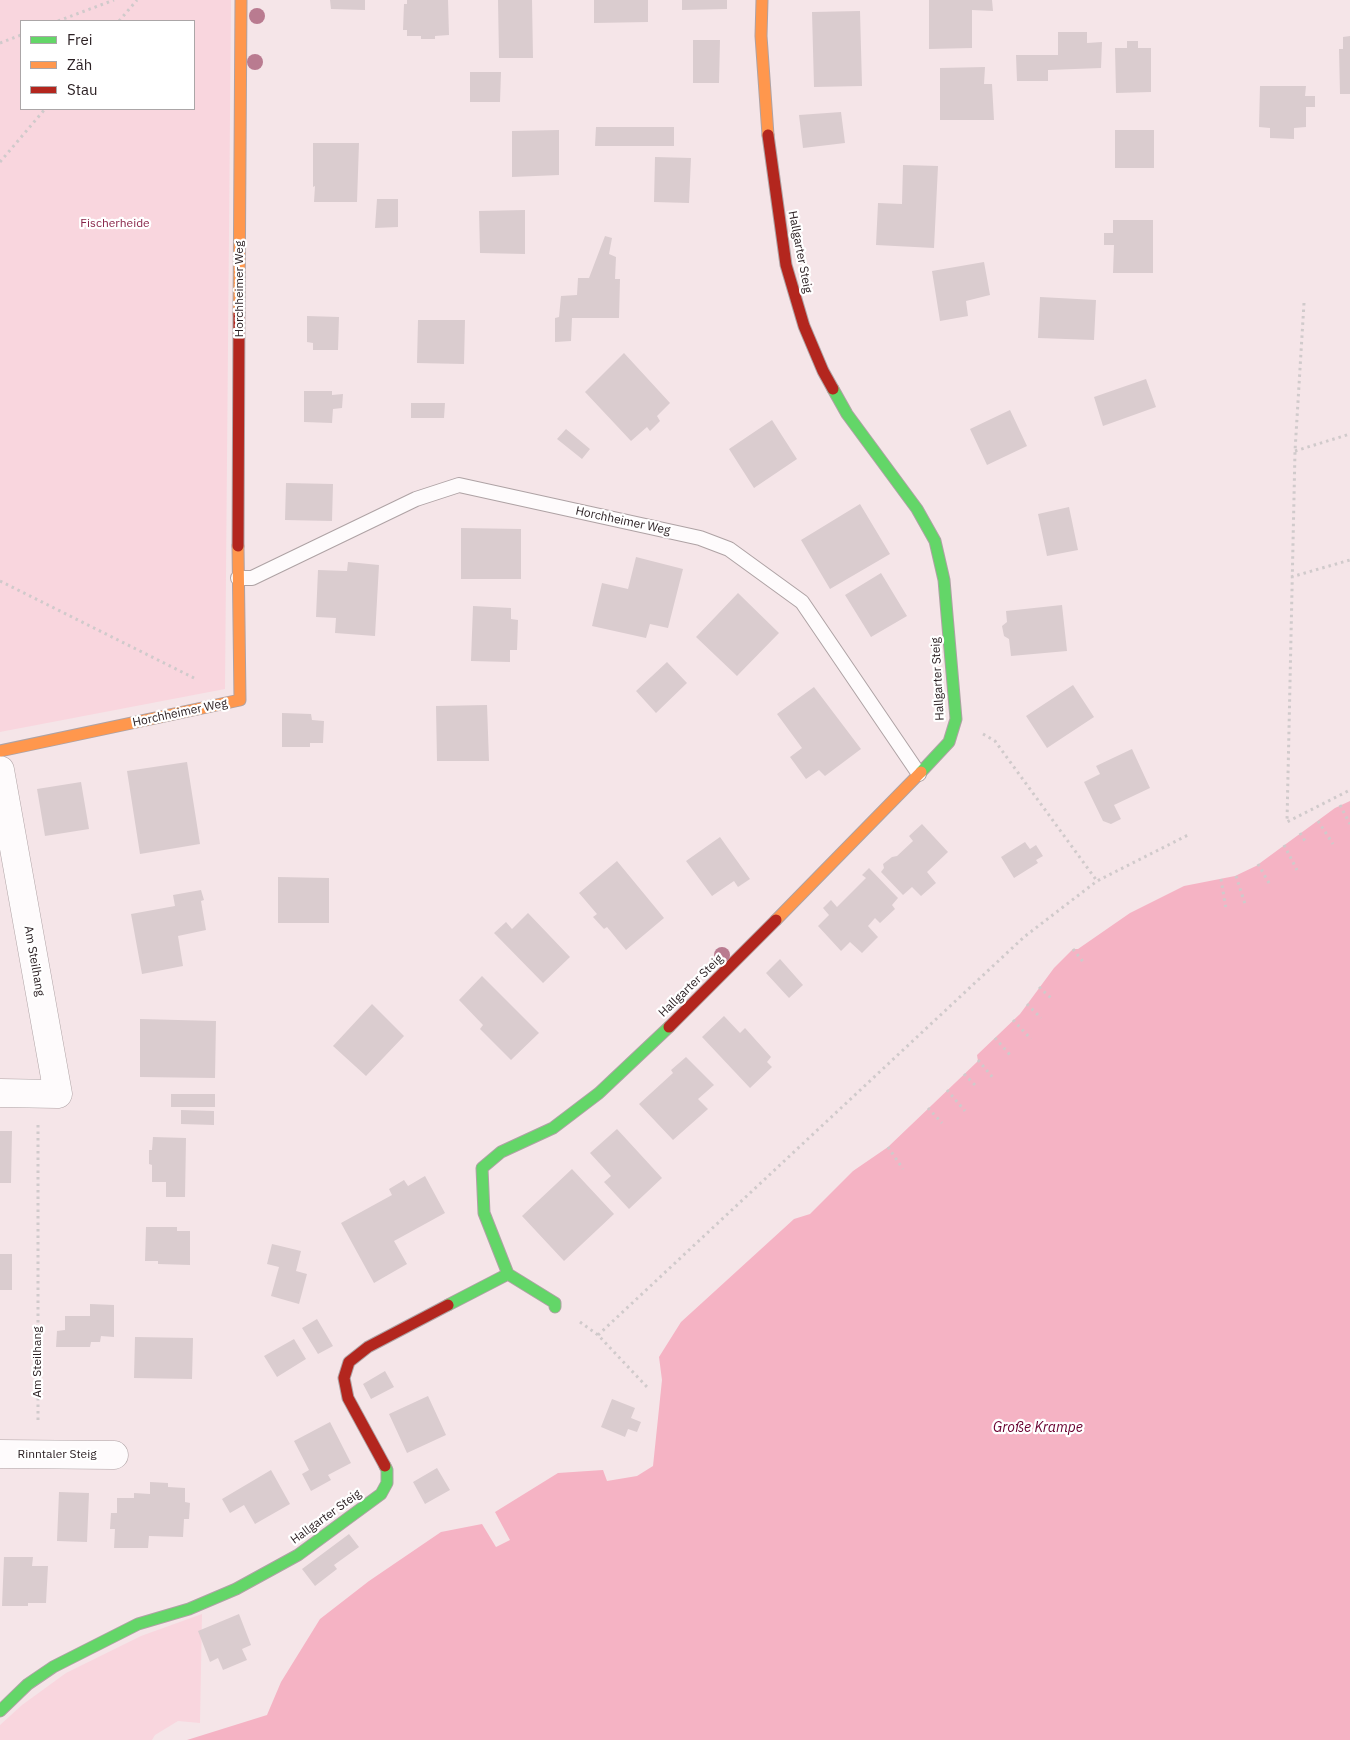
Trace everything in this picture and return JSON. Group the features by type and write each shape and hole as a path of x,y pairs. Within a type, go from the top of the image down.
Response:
{"street":[{"name":"Horchheimer Weg","path":"0,751 240,700 238,578 241,0"},
{"name":"Hallgarter Steig","path":"0,1711 28,1684 53,1667 138,1624 189,1609 236,1590 298,1555 381,1494 387,1483 387,1470 348,1398 344,1378 349,1362 368,1347 508,1274 484,1213 482,1168 501,1152 553,1128 599,1093 740,957 949,742 956,719 944,580 935,541 917,509 847,414 832,388 804,326 786,265 765,111 761,36 762,0"},
{"name":"Am Steilhang","path":"0,770 58,1094 0,1093"},
{"path":"508,1274 555,1303 555,1307"},
{"name":"Rinntaler Steig","path":"0,1454 114,1455"}],"lane":[{"name":"Horchheimer Weg","path":"238,578 252,578 416,498 459,485 700,538 729,549 802,602 919,774"}],"path":[{"path":"61,20 114,0"},
{"path":"120,20 137,0"},
{"path":"0,43 20,35"},
{"path":"0,162 44,110"},
{"path":"1304,303 1295,451 1287,822 1350,790"},
{"path":"1295,451 1350,434"},
{"path":"1291,577 1350,560"},
{"path":"0,581 195,678"},
{"path":"956,719 996,741 1097,881"},
{"path":"1340,805 1350,824"},
{"path":"1318,820 1333,844"},
{"path":"1300,833 1305,841"},
{"path":"598,1336 1024,937 1097,881 1188,835"},
{"path":"1284,845 1297,870"},
{"path":"1258,864 1269,883"},
{"path":"1236,876 1245,904"},
{"path":"1221,879 1226,909"},
{"path":"1073,949 1084,963"},
{"path":"1039,988 1051,998"},
{"path":"1027,1004 1040,1018"},
{"path":"1014,1020 1031,1039"},
{"path":"995,1038 1011,1056"},
{"path":"978,1060 994,1079"},
{"path":"964,1074 977,1087"},
{"path":"947,1090 965,1111"},
{"path":"928,1108 942,1123"},
{"name":"Am Steilhang","path":"37,1133 38,1411"},
{"path":"888,1147 903,1169"},
{"path":"555,1307 553,1314 572,1317 598,1336 647,1387"}],"green space":[{"name":"Fischerheide","path":"0,0 231,0 225,689 0,732"},
{"path":"202,1614 200,1723 178,1721 155,1735 152,1740 0,1740 0,1725 22,1705 66,1673 141,1636"}],"water":[{"name":"Große Krampe","path":"1350,801 1350,1740 187,1740 267,1715 281,1682 320,1619 369,1581 441,1532 482,1524 496,1547 510,1540 495,1512 558,1473 603,1470 607,1481 637,1476 653,1466 662,1380 659,1357 681,1322 794,1219 810,1214 853,1171 888,1147 978,1061 977,1055 1020,1014 1054,968 1073,949 1078,949 1130,913 1184,886 1235,876 1256,866 1335,808"}],"building":[{"path":"330,0 365,0 365,10 331,9"},
{"path":"407,0 448,0 449,35 435,36 435,39 407,36 407,30 403,30 404,4 407,4"},
{"path":"498,0 532,0 533,58 499,58"},
{"path":"594,0 648,0 648,22 594,23"},
{"path":"682,0 727,0 727,9 682,10"},
{"path":"929,0 992,0 993,11 972,10 972,48 929,49"},
{"path":"860,11 862,86 814,87 812,12"},
{"path":"1058,32 1087,32 1087,43 1102,42 1101,68 1048,70 1048,81 1017,81 1016,55 1058,55"},
{"path":"1350,36 1350,94 1340,94 1339,49 1343,49 1343,37"},
{"path":"693,40 720,40 719,83 693,83"},
{"path":"1127,41 1138,41 1138,48 1151,48 1151,92 1116,93 1115,48 1127,48"},
{"path":"985,67 984,84 992,84 994,120 940,120 940,68"},
{"path":"470,72 501,72 500,102 470,102"},
{"path":"1260,86 1306,86 1305,96 1315,96 1315,107 1306,107 1306,127 1294,128 1294,139 1270,138 1270,128 1259,127"},
{"path":"841,112 845,143 803,148 799,115"},
{"path":"596,127 674,127 674,146 595,146"},
{"path":"559,130 559,175 512,177 512,131"},
{"path":"1115,130 1154,130 1154,168 1115,168"},
{"path":"313,143 359,143 357,202 314,202"},
{"path":"655,157 691,158 689,203 654,202"},
{"path":"903,165 938,166 934,248 876,245 878,203 902,204"},
{"path":"377,199 398,199 398,227 375,228"},
{"path":"525,210 525,254 480,253 479,211"},
{"path":"1113,220 1153,220 1153,273 1113,273 1114,245 1104,245 1104,233 1113,233"},
{"path":"605,236 612,238 609,254 616,257 615,279 620,279 619,318 572,318 571,341 555,342 555,318 559,317 561,296 577,295 578,278 589,278"},
{"path":"984,262 990,295 966,301 968,316 940,321 932,271"},
{"path":"1040,297 1096,300 1094,340 1038,338"},
{"path":"307,316 339,317 338,350 313,350 313,343 307,342"},
{"path":"418,320 465,320 464,364 417,363"},
{"path":"624,353 670,403 657,416 660,421 650,431 647,427 631,441 585,392"},
{"path":"1146,379 1156,407 1103,426 1094,397"},
{"path":"304,391 332,391 332,395 343,394 342,408 333,409 332,423 304,422"},
{"path":"411,403 445,403 444,418 411,418"},
{"path":"1010,410 1027,446 987,465 970,429"},
{"path":"772,420 797,459 754,488 729,449"},
{"path":"566,429 590,449 582,459 557,439"},
{"path":"286,483 333,484 332,521 285,520"},
{"path":"860,504 890,554 830,589 801,540"},
{"path":"1069,507 1078,550 1047,556 1038,514"},
{"path":"461,528 521,529 521,579 461,579"},
{"path":"636,557 683,569 668,628 650,624 646,638 592,626 602,583 628,589"},
{"path":"348,562 379,565 375,636 335,633 336,618 316,617 318,570 347,571"},
{"path":"881,573 907,616 871,637 845,595"},
{"path":"738,593 779,633 737,676 696,637"},
{"path":"1062,605 1067,651 1011,656 1009,639 1004,636 1002,626 1007,622 1006,611"},
{"path":"473,606 511,608 511,619 518,620 517,650 510,650 510,662 471,661"},
{"path":"667,662 687,683 656,713 636,691"},
{"path":"1073,685 1094,717 1047,748 1026,716"},
{"path":"814,687 861,749 825,776 819,770 806,779 790,757 802,748 777,714"},
{"path":"487,705 489,761 437,761 436,706"},
{"path":"282,713 311,714 312,720 324,721 323,743 310,743 310,747 282,747"},
{"path":"1132,749 1150,788 1114,805 1121,819 1111,824 1103,821 1084,782 1100,774 1096,766"},
{"path":"187,762 200,844 140,854 127,771"},
{"path":"81,782 89,829 45,836 37,789"},
{"path":"922,824 948,852 927,872 936,883 921,896 912,887 903,895 881,872 884,868 883,864 892,857 897,856 913,841 909,836"},
{"path":"720,837 750,879 738,887 734,881 712,896 686,861"},
{"path":"1025,842 1030,849 1036,845 1043,856 1036,860 1038,863 1014,878 1001,857"},
{"path":"617,861 664,918 626,950 607,927 604,929 593,917 597,914 579,893"},
{"path":"869,868 898,898 892,905 895,909 880,923 875,918 868,926 878,937 862,953 850,942 841,951 818,926 829,915 823,908 831,900 837,907 866,878 862,875"},
{"path":"278,877 329,878 329,923 278,923"},
{"path":"201,890 204,900 201,901 206,930 178,936 183,966 142,974 131,914 175,906 173,895"},
{"path":"528,913 570,957 543,983 494,933 506,922 512,929"},
{"path":"780,959 803,985 789,998 766,973"},
{"path":"482,976 539,1033 511,1060 480,1029 483,1025 459,1000"},
{"path":"372,1004 404,1036 366,1076 333,1046"},
{"path":"724,1016 740,1033 745,1028 771,1057 767,1062 772,1067 750,1088 702,1037"},
{"path":"140,1019 216,1021 215,1078 140,1077"},
{"path":"686,1057 714,1085 698,1099 708,1109 673,1140 639,1104 673,1073 671,1070"},
{"path":"171,1094 215,1094 215,1107 171,1107"},
{"path":"181,1110 214,1111 214,1125 181,1124"},
{"path":"617,1129 662,1178 629,1209 604,1182 611,1176 590,1153"},
{"path":"0,1131 12,1131 11,1183 0,1183"},
{"path":"153,1137 186,1138 185,1197 166,1197 166,1182 152,1182 152,1165 149,1164 149,1150 152,1150"},
{"path":"572,1169 614,1214 564,1261 522,1216"},
{"path":"425,1176 445,1213 394,1241 407,1264 374,1283 341,1223 392,1195 389,1189 404,1180 408,1186"},
{"path":"146,1227 177,1227 177,1231 190,1231 190,1265 158,1264 158,1261 145,1261"},
{"path":"272,1244 301,1251 296,1271 307,1274 299,1304 271,1296 279,1267 267,1264"},
{"path":"0,1254 12,1254 12,1290 0,1290"},
{"path":"90,1304 114,1305 114,1337 101,1336 100,1342 91,1342 90,1347 56,1347 57,1331 65,1330 65,1316 90,1316"},
{"path":"317,1319 333,1346 318,1354 302,1328"},
{"path":"135,1337 193,1338 192,1379 134,1378"},
{"path":"294,1339 306,1359 277,1377 264,1356"},
{"path":"385,1371 394,1387 371,1399 363,1384"},
{"path":"428,1396 446,1435 407,1453 389,1414"},
{"path":"612,1399 635,1408 631,1418 641,1422 637,1432 628,1429 625,1437 601,1427"},
{"path":"330,1422 351,1463 328,1475 331,1480 311,1491 302,1474 309,1470 294,1441"},
{"path":"437,1468 450,1490 425,1504 413,1482"},
{"path":"271,1470 290,1504 255,1524 244,1505 230,1513 222,1499"},
{"path":"150,1482 168,1483 168,1487 185,1488 185,1502 190,1503 189,1519 184,1519 183,1537 149,1536 148,1548 114,1548 115,1529 110,1529 111,1513 117,1513 117,1498 134,1498 134,1493 150,1494"},
{"path":"59,1492 89,1493 87,1542 57,1541"},
{"path":"349,1534 359,1547 334,1565 337,1569 315,1586 302,1569"},
{"path":"4,1557 33,1557 32,1566 48,1566 46,1603 28,1603 28,1606 2,1606"},
{"path":"239,1614 251,1645 242,1649 247,1660 223,1670 218,1658 210,1662 198,1631"}],"traffic: fast":[{"path":"833,389 847,414 917,509 935,541 944,580 956,719 949,742 921,772"},
{"path":"555,1307 555,1303 508,1274 484,1213 482,1168 501,1152 553,1128 599,1093 669,1027"},
{"path":"448,1305 508,1274"},
{"path":"0,1711 28,1684 53,1667 138,1624 189,1609 236,1589 298,1555 381,1494 387,1483 387,1470 385,1466"}],"traffic: slow":[{"path":"239,314 241,0"},
{"path":"762,0 761,36 768,135"},
{"path":"0,751 240,700 238,546"},
{"path":"776,920 921,772"}],"traffic: jam":[{"path":"768,135 786,265 804,326 823,371 833,389"},
{"path":"238,546 239,314"},
{"path":"669,1027 776,920"},
{"path":"385,1466 348,1398 344,1378 349,1362 368,1347 448,1305"}]}
